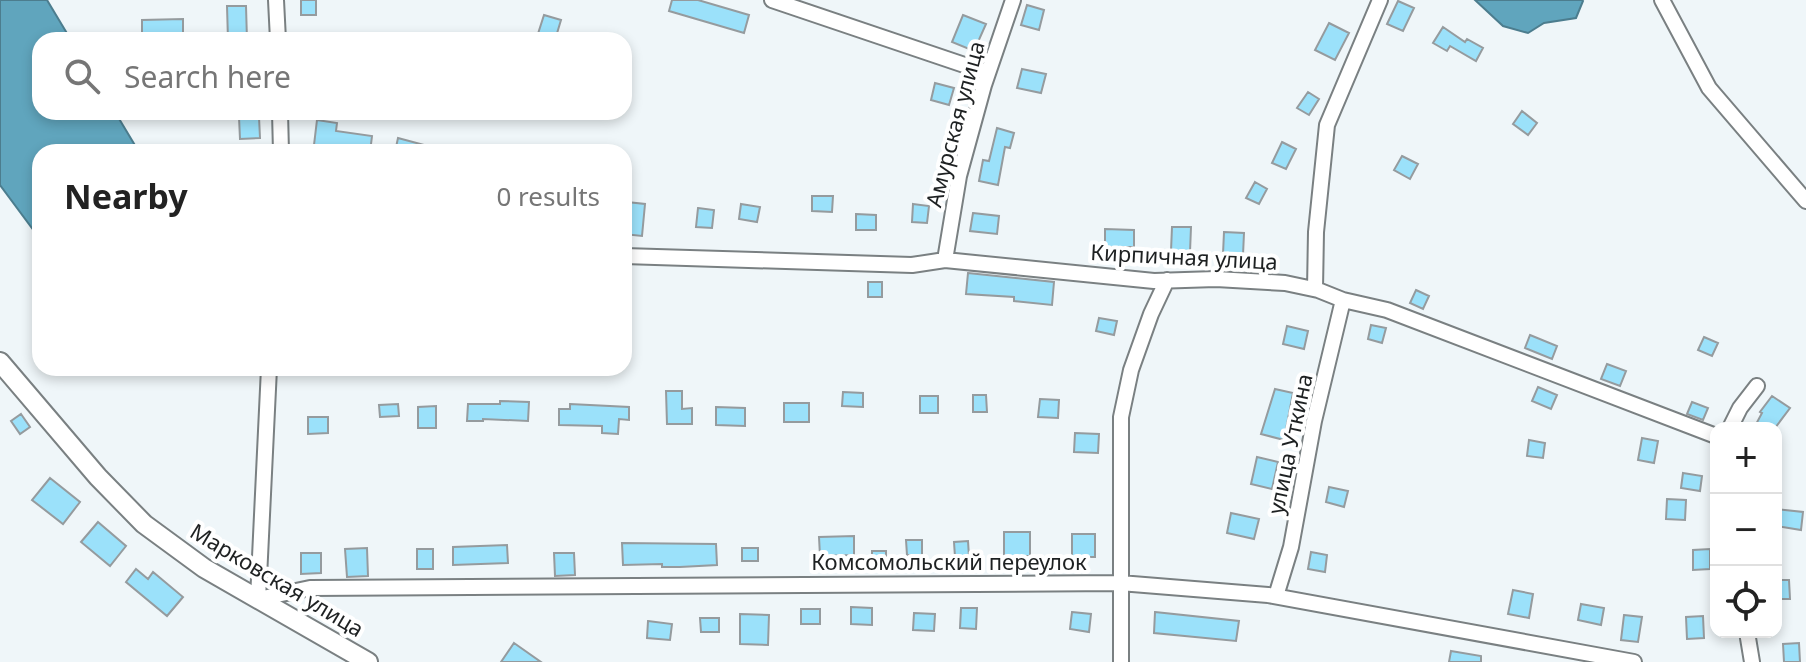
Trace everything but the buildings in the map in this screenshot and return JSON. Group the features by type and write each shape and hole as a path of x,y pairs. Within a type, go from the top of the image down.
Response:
{"main road":[{"name":"Марковская улица","path":"0,362 98,477 144,524 204,568 368,662"}],"street":[{"path":"276,0 278,32"},
{"path":"772,0 988,73"},
{"name":"Амурская улица","path":"945,260 959,176 988,73 1013,0"},
{"path":"1315,289 1316,232 1327,125 1380,0"},
{"path":"1662,0 1709,88 1806,201"},
{"path":"280,120 281,144"},
{"name":"Кирпичная улица","path":"632,256 912,265 945,260 1167,280 1285,283 1387,310 1710,434"},
{"path":"1121,662 1121,417 1131,370 1167,280"},
{"name":"улица Уткина","path":"1276,596 1291,547 1314,421 1343,300"},
{"path":"258,599 269,376"},
{"path":"1733,422 1757,386"},
{"name":"Комсомольский переулок","path":"258,599 310,588 1120,583 1276,596 1634,662"},
{"path":"1748,638 1752,662"}],"water":[{"path":"0,0 47,0 66,32 32,32 32,120 120,120 134,144 32,144 32,228 0,185"},
{"path":"1475,0 1583,1 1576,18 1544,23 1528,33 1503,26"}]}
